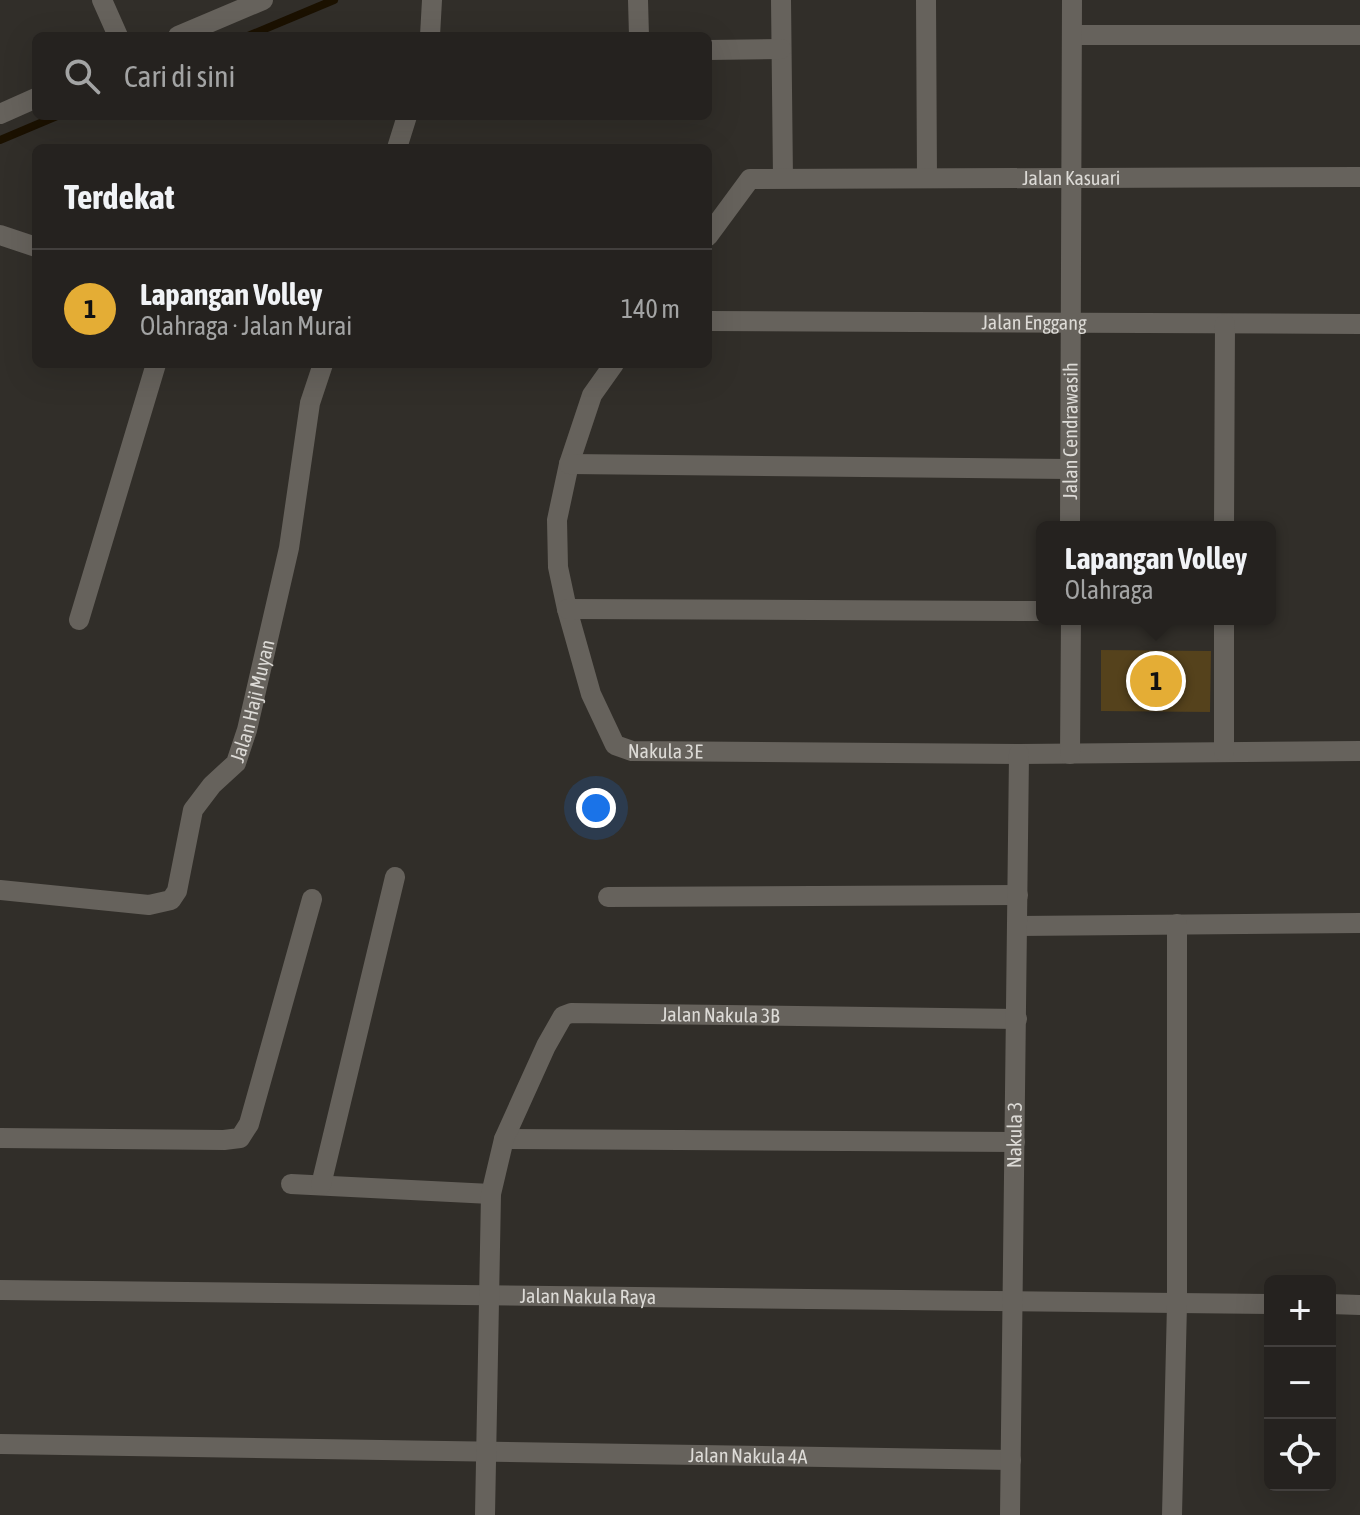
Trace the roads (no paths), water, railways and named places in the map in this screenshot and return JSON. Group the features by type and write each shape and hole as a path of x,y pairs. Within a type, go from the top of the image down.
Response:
{"street":[{"path":"102,0 116,32"},
{"path":"187,32 263,0"},
{"path":"430,32 432,0"},
{"path":"638,0 639,32"},
{"path":"712,231 750,179 783,178 781,0"},
{"path":"926,0 927,178"},
{"name":"Jalan Cendrawasih","path":"1070,521 1072,0"},
{"path":"1073,35 1360,35"},
{"path":"712,50 781,49"},
{"path":"0,114 32,100"},
{"path":"398,144 406,120"},
{"name":"Jalan Kasuari","path":"783,178 1360,177"},
{"path":"0,235 32,246"},
{"name":"Jalan Enggang","path":"712,321 1360,324"},
{"path":"1224,521 1225,324"},
{"path":"79,620 155,368"},
{"name":"Jalan Haji Muyan","path":"0,890 149,905 171,900 177,891 193,810 212,785 236,763 247,730 289,548 310,403 322,368"},
{"name":"Nakula 3E","path":"611,368 592,395 569,464 557,520 558,567 567,609 591,694 615,745 632,751 1019,754 1360,751"},
{"path":"569,464 1070,469"},
{"path":"567,609 1036,611"},
{"path":"1070,754 1071,625"},
{"path":"1224,625 1224,752"},
{"name":"Nakula 3","path":"1010,1515 1019,754"},
{"path":"321,1185 395,877"},
{"path":"608,897 1018,895"},
{"path":"0,1138 240,1138 249,1124 312,899"},
{"path":"1018,926 1360,923"},
{"path":"1172,1515 1177,1304 1177,924"},
{"name":"Jalan Nakula 3B","path":"485,1515 491,1194 504,1139 563,1016 571,1013 1017,1019"},
{"path":"504,1139 1015,1142"},
{"path":"291,1184 491,1194"},
{"name":"Jalan Nakula Raya","path":"0,1290 1264,1304"},
{"path":"1336,1304 1360,1305"},
{"name":"Jalan Nakula 4A","path":"0,1444 1011,1460"}],"waterway":[{"path":"258,32 334,0"},
{"path":"0,140 48,120"}],"place":[{"name":"Lapangan Volley","path":"1156,681"}]}
